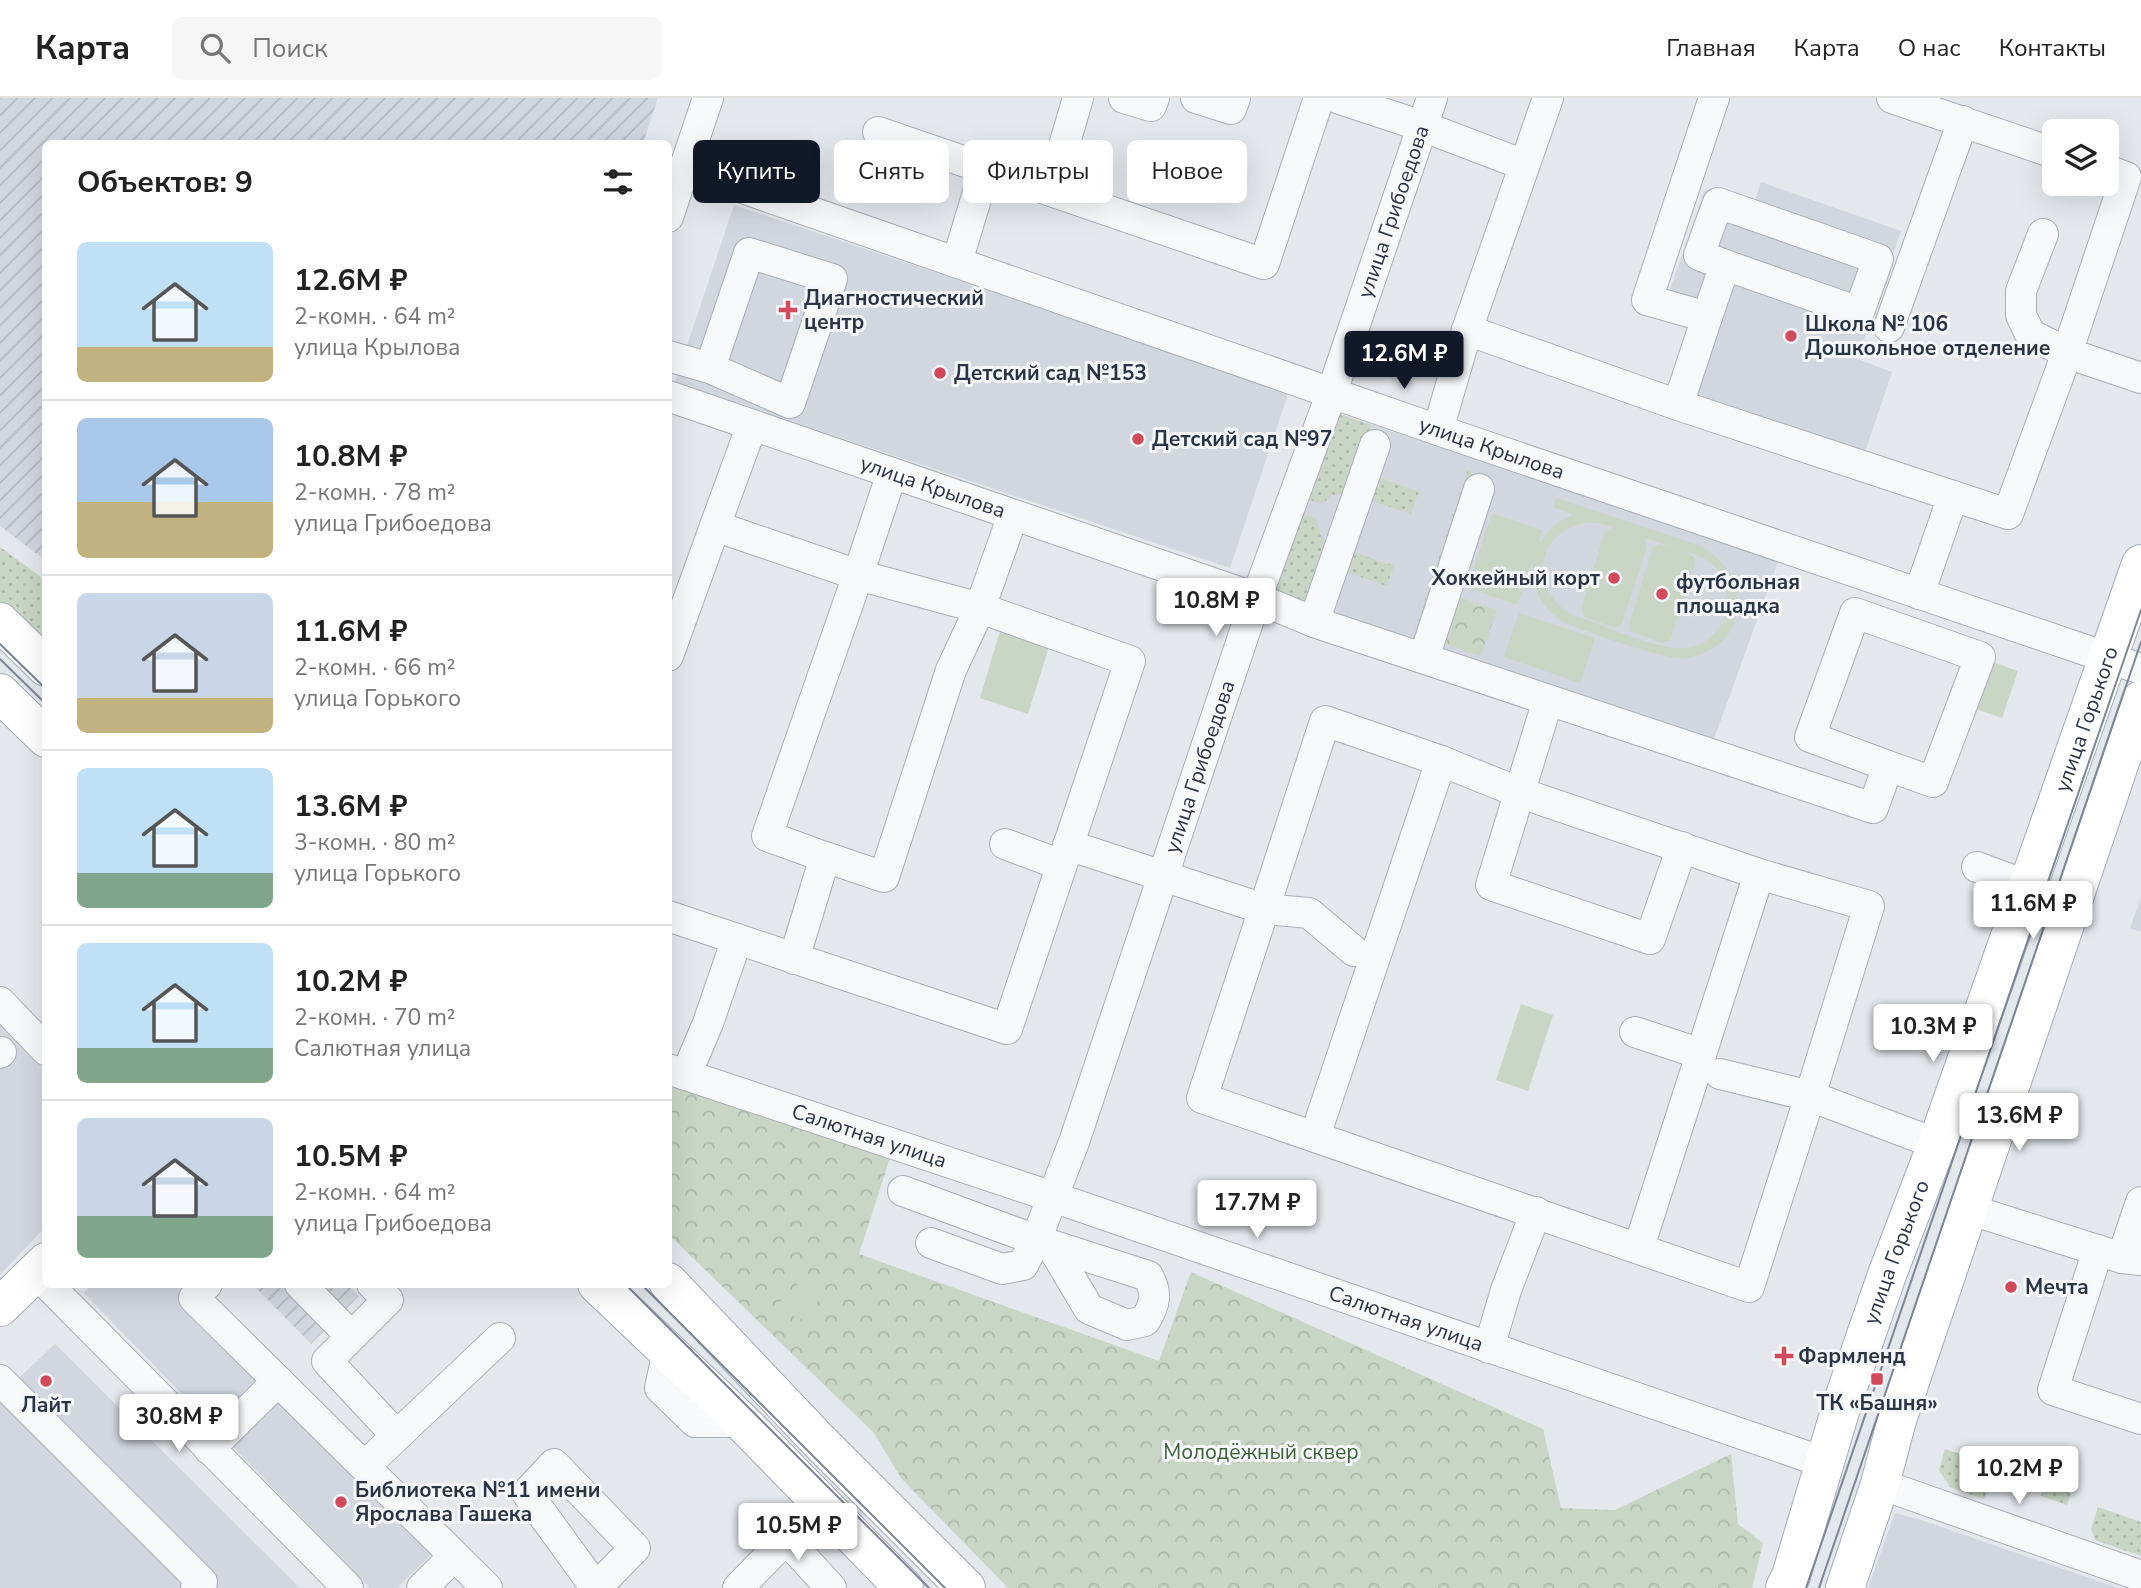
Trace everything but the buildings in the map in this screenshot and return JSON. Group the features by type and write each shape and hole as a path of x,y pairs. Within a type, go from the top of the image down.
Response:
{"main road":[{"name":"улица Горького","path":"1785,1588 1791,1576 1843,1401 2024,895 2125,664 2141,564"},
{"path":"0,622 42,663"},
{"path":"0,693 42,734"},
{"path":"1845,1588 1880,1484 1897,1420 2141,700"},
{"path":"2024,895 2067,922"},
{"path":"0,1307 42,1276"},
{"path":"672,1286 817,1439 966,1588"},
{"path":"601,1288 742,1422 904,1588"},
{"name":"Салютная улица","path":"1826,1463 1880,1484"}],"street":[{"path":"672,205 708,98"},
{"path":"1065,140 1077,98"},
{"path":"1125,98 1151,106 1154,98"},
{"path":"1196,98 1231,109 1235,98"},
{"path":"1088,203 1264,264 1319,98"},
{"path":"1338,98 1422,126 1524,165"},
{"name":"улица Грибоедова","path":"931,1243 1002,1269 1023,1265 1044,1242 1053,1197 1256,598 1332,392 1432,98"},
{"path":"1437,430 1466,331 1548,98"},
{"path":"1707,317 1647,300 1714,98"},
{"path":"1892,98 2042,149"},
{"path":"1889,327 1963,121"},
{"path":"878,132 963,161"},
{"name":"улица Крылова","path":"685,168 1437,430 2125,664"},
{"path":"1466,331 1678,405 2008,514 2067,353 2126,177 2119,174"},
{"path":"957,262 975,203"},
{"path":"1717,203 1878,259 1859,312 1725,265 1699,255 1717,203"},
{"path":"2043,234 2021,291 2021,314 2030,334 2067,353 2141,377"},
{"path":"672,357 710,368 790,403 832,279 749,253 710,368"},
{"path":"1678,405 1725,265"},
{"name":"улица Крылова","path":"672,397 1256,598 1314,622 1873,808 1888,766"},
{"path":"672,645 752,425"},
{"path":"1314,622 1375,445"},
{"path":"892,473 767,835 825,857 884,877 951,670 981,608 1013,515"},
{"path":"1424,659 1479,489"},
{"path":"1919,594 1953,496"},
{"path":"672,917 1007,1029 1130,661 981,608 858,575 715,526"},
{"path":"1854,613 1980,657 1933,782 1888,766 1810,737 1854,613"},
{"path":"1548,700 1491,885 1650,939 1682,848"},
{"path":"1325,722 1441,761 1518,792 1759,874 1869,906 1749,1287 1202,1098 1325,722"},
{"path":"1315,1136 1441,761"},
{"path":"1005,844 1163,876 1264,909 1309,913 1354,951"},
{"path":"794,959 825,857"},
{"path":"1978,867 2024,895"},
{"path":"1639,1248 1710,1064 1759,874"},
{"path":"678,1072 708,1023 737,939"},
{"path":"0,1002 42,1046"},
{"path":"1635,1032 1710,1064 1810,1096 1937,1143"},
{"name":"Салютная улица","path":"678,1072 1053,1197 1826,1463"},
{"path":"903,1191 1044,1242"},
{"path":"2141,1202 2121,1256 2053,1390 2141,1419"},
{"path":"1968,1209 2121,1256"},
{"path":"1489,1348 1506,1290 1536,1212"},
{"path":"55,1288 209,1449 348,1588"},
{"path":"203,1288 194,1298 487,1588"},
{"path":"304,1288 351,1336"},
{"path":"376,1288 388,1300 327,1361 396,1435"},
{"path":"365,1466 500,1338"},
{"path":"0,1380 202,1586"},
{"path":"209,1449 278,1381"},
{"name":"Салютная улица","path":"1880,1484 2141,1576"},
{"path":"738,1588 822,1502"},
{"path":"786,1539 831,1588"},
{"path":"422,1588 454,1556"}],"shaded area":[{"path":"0,98 658,98 644,140 42,140 42,558 0,526"},
{"name":"Школа № 106 Дошкольное отделение","path":"1761,182 1901,231 1857,359 1892,372 1862,461 1694,403 1725,313 1669,293 1705,189 1753,206"},
{"path":"734,205 1289,391 1230,568 675,382"},
{"path":"1337,413 1779,559 1714,739 1276,593"},
{"path":"2141,898 2141,932 2130,928"},
{"path":"0,1018 42,1059 42,1230 0,1275"},
{"path":"89,1288 200,1288 445,1541 397,1588 370,1588 84,1293"},
{"path":"256,1288 351,1288 359,1296 311,1344"},
{"path":"55,1344 300,1588 0,1588 0,1396"},
{"path":"1895,1513 1918,1519 2118,1588 1868,1588"}],"green space":[{"path":"1337,413 1371,425 1347,493 1332,495 1322,504 1295,495"},
{"path":"1468,469 1474,477 1423,627 1415,630"},
{"path":"1377,477 1419,491 1411,514 1369,500"},
{"path":"1556,498 1698,545 1714,555 1727,569 1735,585 1738,602 1736,618 1729,633 1716,646 1691,658 1682,658 1654,653 1582,630 1560,620 1544,604 1535,586 1533,560 1517,605 1467,588 1492,513 1542,530 1539,543 1555,524 1573,515 1553,507","holes":["1584,523 1613,527 1605,532 1581,608 1584,617 1616,628 1622,624 1647,547 1645,538 1684,551 1660,544 1653,547 1629,624 1630,631 1661,643 1670,641 1695,563 1694,557 1685,551 1714,566 1727,589 1725,615 1720,627 1711,637 1686,648 1662,646 1578,617 1562,608 1551,595 1545,581 1543,567 1546,552 1554,540 1567,529"]},
{"path":"1290,510 1316,518 1320,534 1329,544 1308,604 1271,591"},
{"path":"0,547 42,578 42,645 0,606"},
{"path":"1350,551 1394,566 1387,586 1343,571"},
{"path":"1453,595 1497,610 1481,656 1438,642"},
{"path":"1519,613 1595,638 1580,683 1504,657"},
{"path":"1000,631 1049,647 1028,714 980,698"},
{"path":"1990,661 2018,671 2002,718 1973,708"},
{"path":"1521,1004 1553,1015 1528,1091 1496,1080"},
{"name":"Молодёжный сквер","path":"677,1081 891,1155 859,1254 1159,1361 1191,1272 1543,1429 1561,1508 1615,1510 1731,1454 1738,1524 1763,1543 1752,1588 1008,1588 901,1478 874,1433 672,1238 672,1086"},
{"path":"801,1281 820,1299 799,1321 780,1302"},
{"path":"1945,1449 1995,1466 1984,1499 1950,1487 1939,1470"},
{"path":"2045,1484 2071,1493 2067,1505 2041,1496"},
{"path":"2098,1507 2141,1522 2141,1556 2095,1540 2091,1529"}],"tram line":[{"path":"1806,1588 2141,610"},
{"path":"1819,1588 2141,642"},
{"path":"0,644 42,685"},
{"path":"0,659 42,700"},
{"path":"629,1288 929,1588"},
{"path":"645,1288 945,1588"}],"place":[{"name":"Диагностический центр","path":"788,310"},
{"name":"Школа № 106 Дошкольное отделение","path":"1791,336"},
{"name":"Детский сад №153","path":"940,373"},
{"name":"Детский сад №97","path":"1138,439"},
{"name":"Хоккейный корт","path":"1614,578"},
{"name":"футбольная площадка","path":"1662,594"},
{"name":"Мечта","path":"2011,1287"},
{"name":"Фармленд","path":"1784,1356"},
{"name":"ТК «Башня»","path":"1877,1379"},
{"name":"Лайт","path":"46,1381"},
{"name":"Библиотека №11 имени Ярослава Гашека","path":"341,1502"}]}
